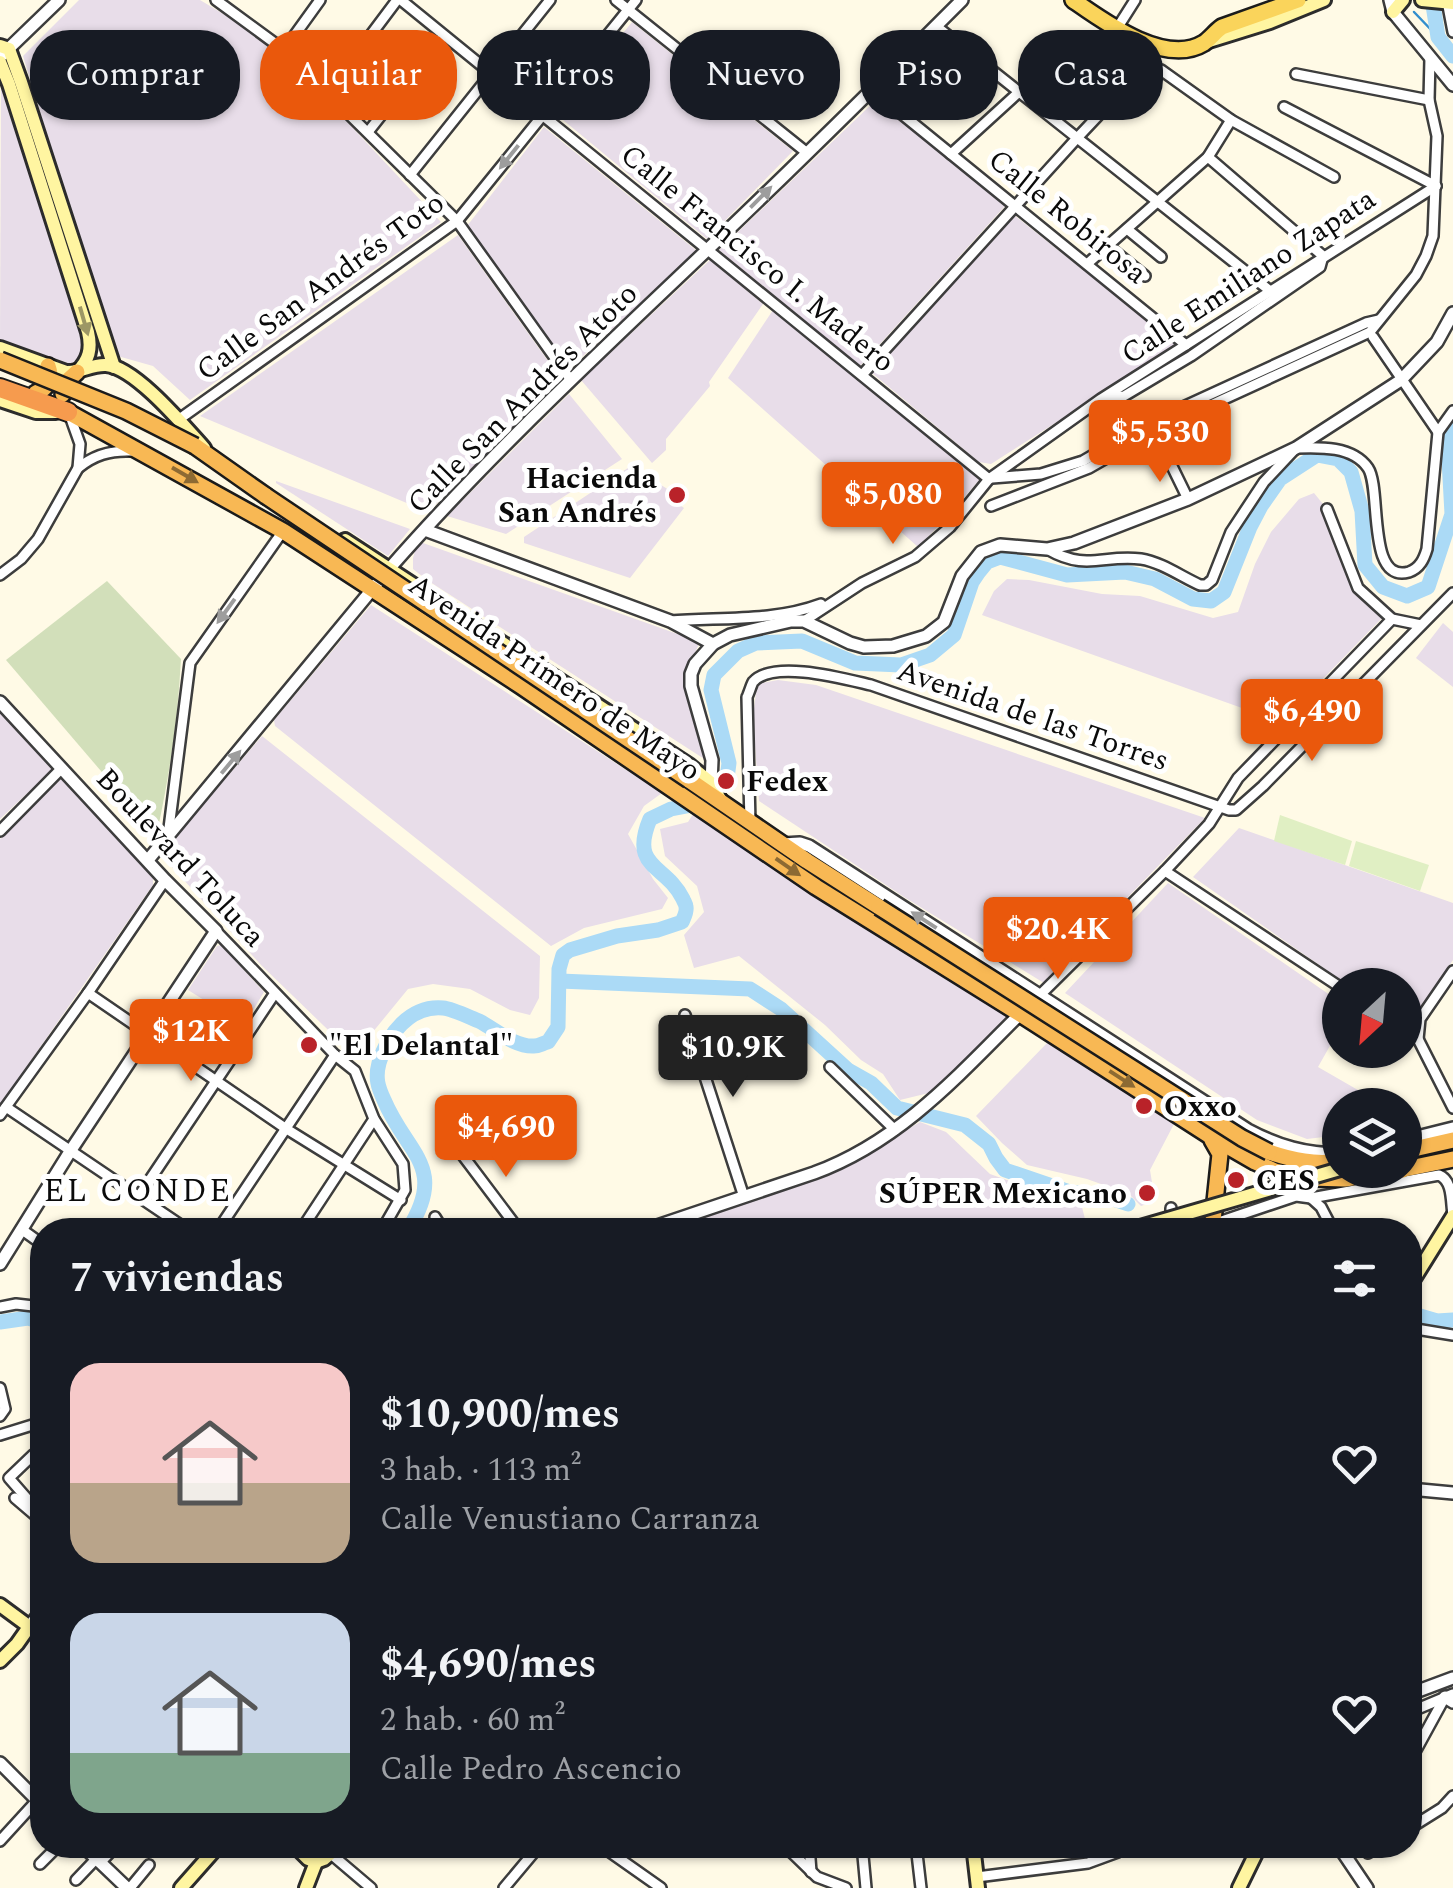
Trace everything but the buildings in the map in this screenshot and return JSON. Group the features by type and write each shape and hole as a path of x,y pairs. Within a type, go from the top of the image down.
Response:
{"highway":[{"name":"Avenida Primero de Mayo","path":"0,360 126,411 195,446 807,861 1242,1138 1291,1160 1322,1164"},
{"path":"0,388 33,396 49,383 48,366"},
{"path":"68,412 63,391 77,372"},
{"path":"0,379 68,412"},
{"name":"Avenida Primero de Mayo","path":"68,412 283,531 816,886 1210,1136 1276,1171 1322,1178"},
{"path":"521,686 520,670 534,664"},
{"path":"1210,1136 1220,1154 1214,1218"},
{"path":"1422,1147 1453,1140"},
{"name":"Avenida Primero de Mayo","path":"1422,1166 1453,1159"}],"main road":[{"path":"1072,0 1116,30"},
{"path":"1204,43 1222,27 1298,0"},
{"path":"1163,47 1184,49 1324,0"},
{"path":"1392,6 1403,0"},
{"path":"1422,0 1449,2"},
{"path":"0,348 66,372 114,367 77,273 2,53"},
{"path":"77,273 90,346 87,360 77,372"},
{"name":"Avenida Primero de Mayo","path":"114,367 133,377 212,458"},
{"name":"Avenida Primero de Mayo","path":"0,400 36,412 68,412"},
{"name":"Avenida Primero de Mayo","path":"244,481 270,491 689,765 711,783 722,803"},
{"path":"1171,1218 1322,1174"},
{"path":"1422,1266 1453,1216"},
{"path":"0,1605 29,1626 0,1662"},
{"path":"181,1888 208,1858"},
{"path":"308,1858 316,1862"},
{"path":"306,1888 316,1862 322,1858"},
{"path":"975,1858 978,1883"},
{"path":"1240,1888 1254,1858"}],"street":[{"path":"2,53 58,0"},
{"path":"216,0 260,32"},
{"path":"298,30 320,0"},
{"path":"376,30 399,0"},
{"name":"Calle Francisco I. Madero","path":"399,0 436,30"},
{"path":"526,30 550,0"},
{"path":"616,0 806,152"},
{"name":"Calle San Andrés Toto","path":"612,30 636,0"},
{"name":"Calle San Andrés Atoto","path":"932,30 962,0"},
{"path":"1116,30 1135,0"},
{"path":"1449,2 1453,32"},
{"path":"1392,6 1453,85"},
{"path":"936,26 1018,91"},
{"name":"Calle Francisco I. Madero","path":"457,47 477,63"},
{"path":"990,506 1086,465 1148,423 1379,320 1403,293 1426,256 1433,236 1436,136 1429,100 1430,58"},
{"path":"1163,71 1232,120 1334,177"},
{"path":"1296,74 1429,100"},
{"path":"410,175 477,90"},
{"path":"951,154 1018,93"},
{"name":"Calle San Andrés Atoto","path":"148,860 425,530 570,379 860,100"},
{"path":"1284,107 1436,186"},
{"path":"356,120 457,222 570,379"},
{"path":"368,132 378,120"},
{"name":"Calle San Andrés Toto","path":"178,420 457,222 539,120"},
{"name":"Calle Francisco I. Madero","path":"547,120 990,478"},
{"name":"Calle Robirosa","path":"909,120 1186,345"},
{"path":"1056,120 1269,290"},
{"path":"862,375 1094,120"},
{"path":"1087,264 1208,157 1232,120"},
{"path":"1101,399 1124,396 1191,356 1320,267 1323,256 1208,157"},
{"name":"Calle Emiliano Zapata","path":"804,620 915,557 950,527 990,478 1101,399 1436,186"},
{"path":"1127,230 1161,257"},
{"path":"1108,246 1145,276"},
{"path":"1047,550 1188,499 1296,448 1402,380 1437,342 1453,312"},
{"path":"1373,337 1438,432"},
{"path":"711,783 712,760 690,686 695,664 713,644 730,635 791,620 804,620 864,646 906,643 926,636 944,622 962,576 982,552 1000,545 1047,550 1084,562 1125,558 1149,561 1206,585 1212,580 1231,532 1264,482 1296,448 1344,451 1368,468 1374,484 1378,549 1396,571 1415,569 1428,549 1438,432 1453,411"},
{"path":"0,575 38,539 78,468 80,444 68,412"},
{"path":"78,468 98,455 114,451 150,456"},
{"path":"1166,454 1188,499"},
{"path":"990,478 1086,465"},
{"path":"1327,509 1358,588 1392,619 1421,626"},
{"path":"425,530 670,621 713,644"},
{"path":"168,836 190,663 283,531"},
{"path":"403,554 405,580"},
{"path":"1343,670 1361,687 1453,593"},
{"path":"670,621 732,620 792,612 838,598"},
{"path":"1040,995 1209,824 1238,778 1392,619"},
{"name":"Avenida de las Torres","path":"750,823 747,697 753,682 766,674 787,671 871,685 1236,810 1361,687"},
{"name":"Boulevard Toluca","path":"0,702 165,880 355,1071 374,1119 404,1164 405,1190 401,1200"},
{"path":"0,831 62,768"},
{"name":"Avenida Primero de Mayo","path":"782,844 809,846 1248,1130 1294,1150 1322,1154"},
{"path":"1165,871 1322,975"},
{"path":"165,880 3,1111 71,1150 171,1218"},
{"path":"0,1264 216,931"},
{"path":"1422,1016 1453,971"},
{"path":"139,1196 275,992"},
{"path":"88,994 285,1128 401,1200 390,1218"},
{"path":"681,1218 840,1164 924,1109 1020,1014"},
{"path":"685,1016 744,1197"},
{"path":"1092,1060 1106,1038"},
{"path":"1422,1047 1453,1108"},
{"path":"226,1218 336,1055"},
{"path":"830,1066 895,1130"},
{"path":"310,1218 374,1119"},
{"path":"1422,1136 1453,1128"},
{"path":"461,1153 510,1218"},
{"path":"1235,1218 1296,1196 1311,1198 1438,1176 1450,1183 1453,1216"},
{"path":"1311,1198 1327,1218"},
{"path":"1171,1208 1171,1218"},
{"path":"21,1229 30,1235"},
{"path":"0,1307 30,1305"},
{"path":"1422,1331 1453,1335"},
{"path":"0,1388 5,1408 0,1416"},
{"path":"0,1435 30,1426"},
{"path":"30,1458 9,1478 30,1502"},
{"path":"1422,1490 1453,1493"},
{"path":"15,1498 30,1511"},
{"path":"1422,1690 1453,1678"},
{"path":"1422,1708 1450,1698"},
{"path":"1422,1742 1450,1698"},
{"path":"0,1763 30,1790"},
{"path":"1422,1820 1453,1796"},
{"path":"0,1841 30,1811"},
{"path":"40,1864 46,1858"},
{"path":"95,1858 128,1888 149,1865"},
{"path":"76,1880 101,1858"},
{"path":"343,1858 372,1888"},
{"path":"504,1888 529,1858"},
{"path":"618,1858 661,1888"},
{"path":"797,1858 824,1881 846,1888"},
{"path":"810,1858 811,1873"},
{"path":"863,1858 866,1888"},
{"path":"918,1858 921,1888"},
{"path":"978,1883 1103,1858"},
{"path":"1347,1858 1367,1888"}],"shaded area":[{"path":"79,0 200,0 260,37 260,120 345,120 441,222 190,400 153,366 114,355 42,120 240,120 240,30 49,30"},
{"path":"632,22 642,30 626,30"},
{"path":"650,36 670,52 670,120 754,120 793,151 707,239 563,120 650,120"},
{"path":"30,49 30,79 23,56"},
{"path":"1,79 84,344 83,359 77,366 0,340"},
{"path":"860,115 860,120 901,120 1006,205 860,366 719,250"},
{"path":"544,127 697,251 570,368 467,226"},
{"path":"1014,215 1178,345 991,464 979,462 872,373"},
{"path":"458,235 561,379 428,512 200,416"},
{"path":"710,260 763,304 709,382 710,386 666,439 666,450 652,463 581,380"},
{"path":"773,310 980,479 918,547 728,378"},
{"path":"569,394 622,459 506,534 447,516"},
{"path":"634,464 677,495 677,503 684,508 630,578 524,543 524,537"},
{"path":"276,481 410,529 388,556"},
{"path":"1314,493 1327,509 1353,588 1384,616 1281,722 982,615 994,591 1007,579 1140,596 1213,618 1238,612 1271,532 1299,499"},
{"path":"417,544 700,642 687,670 709,762 427,580 413,569"},
{"path":"371,605 662,793 644,806 628,834 668,898 662,909 584,928 551,946 275,726 274,720"},
{"path":"1443,623 1453,632 1453,687 1416,658"},
{"path":"778,680 816,685 1205,818 1044,983 759,801 753,717 757,684"},
{"path":"0,712 53,769 0,819"},
{"path":"262,736 540,956 539,998 530,1015 510,1010 470,989 433,984 408,989 354,1055 261,965 162,856"},
{"path":"62,778 153,875 153,885 0,1105 0,839"},
{"path":"695,811 1012,1016 941,1090 900,1100 883,1074 861,1060 825,1025 739,956 694,968 684,935 704,912 697,886 665,856 660,829 688,822"},
{"path":"1239,828 1453,903 1453,960 1422,1004 1422,968 1324,968 1193,877"},
{"path":"1168,883 1322,990 1322,1060 1318,1067 1354,1088 1322,1088 1322,1137 1307,1139 1257,1120 1065,993"},
{"path":"221,945 264,992 244,1025 188,990"},
{"path":"1048,1042 1175,1122 1150,1170 1155,1201 1141,1206 1129,1194 1027,1165 976,1116"},
{"path":"920,1122 946,1132 990,1174 1082,1207 1085,1218 696,1218 806,1183"}],"green space":[{"path":"107,581 181,659 173,744 158,828 148,826 6,660"},
{"path":"1280,815 1352,841 1345,865 1274,841"},
{"path":"1356,841 1429,865 1420,891 1349,866"}],"waterway":[{"path":"1433,5 1438,37 1453,56"},
{"path":"1414,12 1438,37"},
{"path":"727,778 729,763 711,690 714,675 738,651 756,643 802,641 855,663 901,665 930,655 954,635 978,573 987,562 1000,557 1067,575 1125,572 1155,579 1193,599 1211,601 1224,592 1250,527 1280,479 1317,455 1338,459 1351,472 1362,511 1365,565 1383,587 1407,596 1428,587 1452,514 1448,441 1453,426"},
{"path":"414,1218 424,1190 424,1175 393,1119 377,1078 383,1052 394,1033 420,1011 443,1008 479,1021 519,1044 534,1046 548,1042 558,1027 559,969 563,955 617,936 682,922 685,904 676,888 647,857 645,835 650,819 692,805"},
{"path":"560,981 750,989 781,1009 897,1108 965,1125 989,1144 1005,1170 1070,1192 1128,1204"},
{"path":"1422,1317 1453,1320"},
{"path":"0,1322 30,1319"}],"place":[{"name":"Hacienda San Andrés","path":"677,495"},
{"name":"Fedex","path":"726,781"},
{"name":"\"El Delantal\"","path":"309,1045"},
{"name":"Oxxo","path":"1144,1106"},
{"name":"CES","path":"1236,1180"},
{"name":"SÚPER Mexicano","path":"1147,1193"}],"district":[{"name":"EL CONDE","path":"138,1190"}]}
